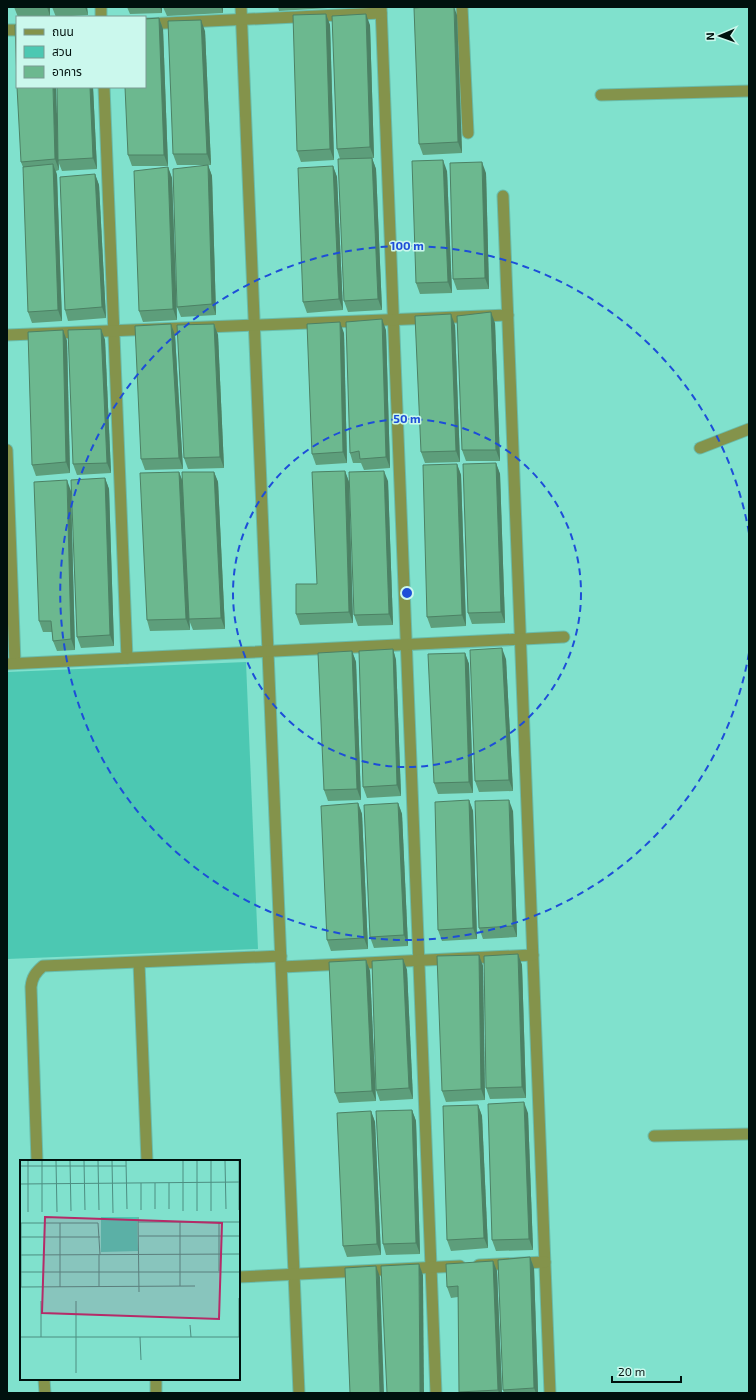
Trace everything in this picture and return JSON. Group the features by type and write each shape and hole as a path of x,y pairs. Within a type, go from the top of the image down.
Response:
{"street":[{"path":"241,7 299,1393"},
{"path":"462,7 468,133"},
{"path":"146,24 381,10 436,1393"},
{"path":"104,88 127,658"},
{"path":"601,96 749,91"},
{"path":"503,196 550,1393"},
{"path":"7,336 508,315"},
{"path":"700,448 749,429"},
{"path":"7,450 11,664 564,637"},
{"path":"37,1160 32,979 36,972 43,966 139,963 419,960 533,955"},
{"path":"139,963 147,1160"},
{"path":"654,1136 749,1134"},
{"path":"240,1277 545,1262"},
{"path":"44,1380 45,1393"},
{"path":"156,1380 156,1393"}],"green space":[{"path":"246,662 258,949 7,959 7,672"}],"building":[{"path":"454,7 458,142 419,144 414,8"},
{"path":"326,14 330,149 297,151 293,15"},
{"path":"366,14 370,147 337,149 332,16"},
{"path":"159,18 164,155 128,155 125,88 146,88 146,19"},
{"path":"201,20 207,154 173,154 168,21"},
{"path":"15,25 16,25 16,53"},
{"path":"17,88 53,88 55,159 21,162"},
{"path":"57,88 90,88 93,158 58,160"},
{"path":"372,158 378,299 344,301 338,159"},
{"path":"443,160 448,282 416,283 412,161"},
{"path":"482,162 485,278 453,279 450,163"},
{"path":"53,164 58,310 28,312 23,167"},
{"path":"208,165 212,304 177,307 173,169"},
{"path":"333,166 339,299 303,302 298,168"},
{"path":"168,167 173,309 139,311 134,171"},
{"path":"95,174 102,307 65,310 60,177"},
{"path":"491,312 496,450 462,450 457,316"},
{"path":"451,314 456,451 421,452 415,316"},
{"path":"382,319 386,457 360,459 359,451 350,453 346,322"},
{"path":"340,322 343,452 312,454 307,324"},
{"path":"171,324 179,458 141,459 135,326"},
{"path":"214,324 220,457 184,458 177,325"},
{"path":"101,329 107,463 73,464 68,330"},
{"path":"63,330 66,462 32,465 28,332"},
{"path":"496,463 501,612 468,613 463,464"},
{"path":"457,464 462,615 427,617 423,465"},
{"path":"345,471 349,612 296,614 296,584 317,584 312,472"},
{"path":"384,471 389,614 354,615 349,472"},
{"path":"179,472 186,619 147,620 140,473"},
{"path":"182,472 214,472 221,618 189,619"},
{"path":"105,478 110,635 77,637 71,480"},
{"path":"67,480 71,639 53,641 51,621 39,621 34,482"},
{"path":"502,648 509,780 475,781 470,650"},
{"path":"393,649 397,785 363,787 359,651"},
{"path":"352,651 357,789 324,790 318,653"},
{"path":"465,653 469,782 434,783 428,654"},
{"path":"469,800 473,928 438,930 435,802"},
{"path":"509,800 513,926 479,928 475,801"},
{"path":"358,803 364,938 327,940 321,806"},
{"path":"398,803 404,935 370,937 364,805"},
{"path":"518,954 522,1087 486,1088 484,956"},
{"path":"479,955 481,1089 442,1091 437,956"},
{"path":"403,959 409,1088 376,1090 372,961"},
{"path":"366,960 372,1091 335,1093 329,962"},
{"path":"524,1102 529,1239 492,1240 488,1104"},
{"path":"478,1105 484,1238 447,1240 443,1106"},
{"path":"412,1110 416,1243 383,1244 376,1111"},
{"path":"371,1111 377,1244 343,1246 337,1113"},
{"path":"530,1257 534,1388 503,1390 498,1260"},
{"path":"493,1261 498,1390 459,1392 458,1286 447,1287 446,1264"},
{"path":"419,1264 420,1393 387,1393 381,1266"},
{"path":"376,1266 380,1393 350,1393 345,1268"}]}
